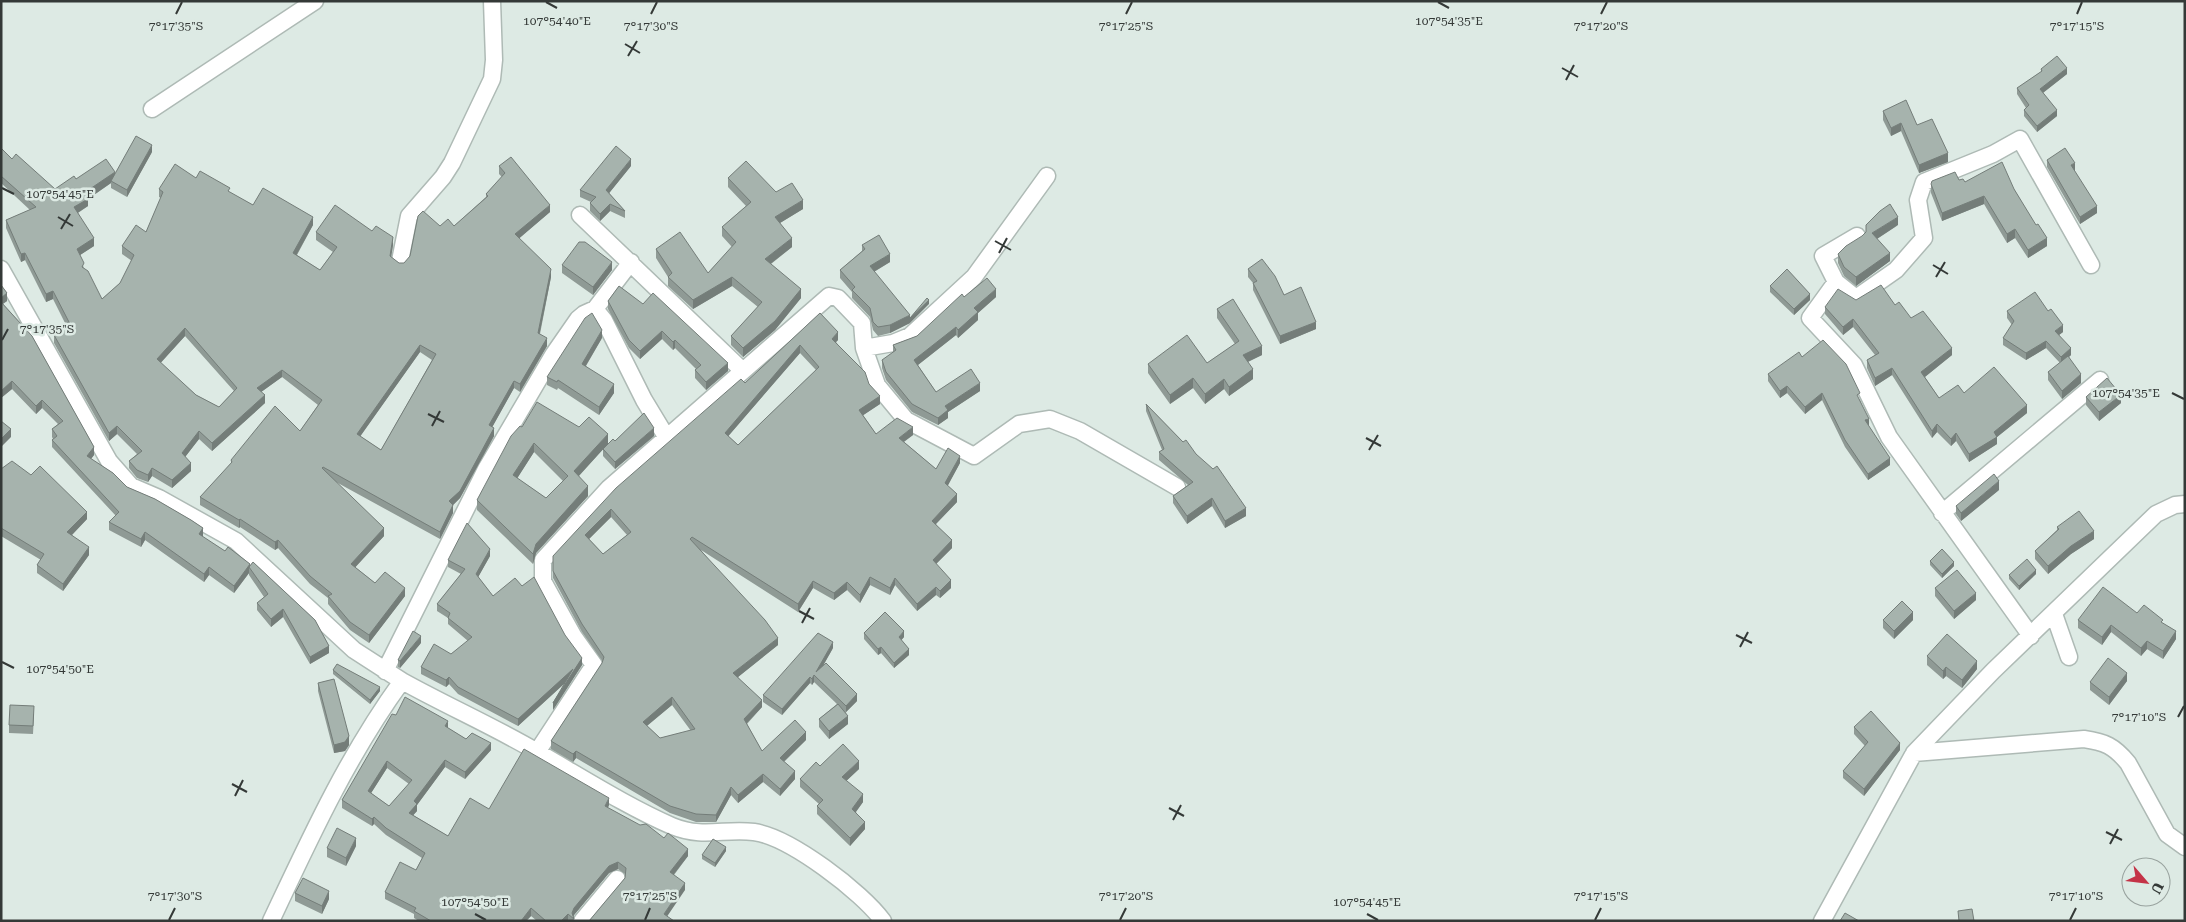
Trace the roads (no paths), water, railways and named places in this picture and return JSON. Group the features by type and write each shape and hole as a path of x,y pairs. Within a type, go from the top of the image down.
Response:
{"street":[{"path":"152,109 315,1"},
{"path":"400,262 409,216 443,177 452,163 492,79 494,52 492,1"},
{"path":"1857,236 1823,256 1836,282 1856,298 1896,270 1924,238 1918,200 1924,182 1993,154 2020,139 2091,265"},
{"path":"864,348 893,343 910,336 974,277 1047,176"},
{"path":"580,215 743,371"},
{"path":"385,671 486,469 554,355 578,319 596,309 631,262"},
{"path":"1,269 109,461 131,486 159,498 236,541 354,650 402,681 672,826 701,834 753,832 775,839 820,865 875,910 883,921"},
{"path":"1836,282 1810,318 1854,365 1889,438 2032,636"},
{"path":"537,752 594,665 574,637 543,581 543,560 609,488 832,295 862,323 864,348 877,385 906,420 974,456 1019,424 1050,419 1080,431 1177,487"},
{"path":"596,309 604,320 644,400 668,438"},
{"path":"1942,512 2100,380"},
{"path":"1822,921 1914,753 1993,671 2032,636 2156,514 2175,505 2185,504"},
{"path":"2054,614 2069,657"},
{"path":"271,921 330,798 362,738 402,681"},
{"path":"1914,753 2084,739 2105,742 2128,763 2167,834 2185,847"},
{"path":"582,921 617,879"}]}
